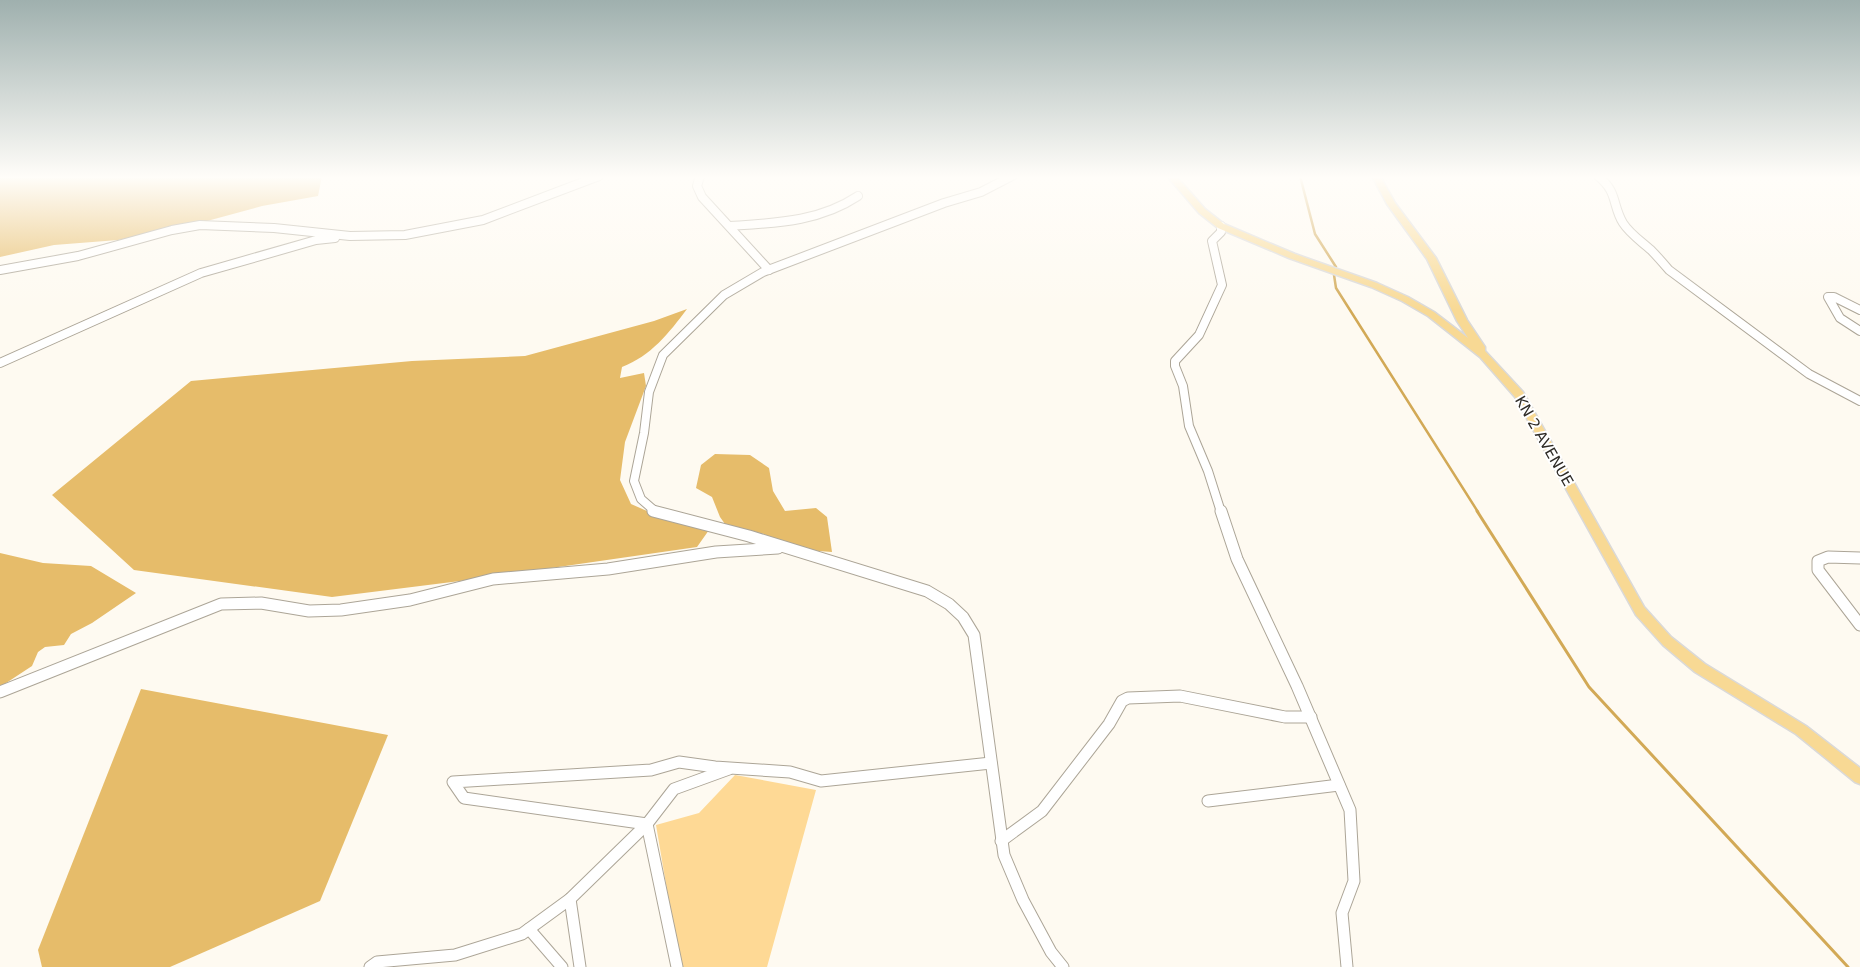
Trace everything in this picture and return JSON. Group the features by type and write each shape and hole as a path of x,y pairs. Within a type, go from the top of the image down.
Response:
{"main road":[{"name":"KN 2 AVENUE","path":"1216,221 1222,226 1292,256 1374,285 1405,299 1431,314 1484,355 1519,395 1640,611 1652,625 1667,641 1700,668 1801,730 1860,777"},
{"path":"1404,221 1431,258 1462,320 1484,355"}],"street":[{"path":"0,363 201,273 241,260 316,240 350,236 405,235 477,221"},
{"path":"726,221 769,270"},
{"path":"730,226 795,221"},
{"path":"897,221 769,270 724,295 663,355 648,392 644,433 634,481 641,499 654,511 898,581 927,591 949,604 963,617 974,635 1004,855 1023,900 1051,952 1062,967"},
{"path":"1622,221 1630,232 1669,270 1809,374 1860,401"},
{"path":"0,270 78,256 200,225 274,228 350,236"},
{"path":"1222,226 1221,232 1212,242 1222,285 1199,335 1175,362 1175,366 1183,386 1189,426 1208,471 1237,559 1311,717 1350,810 1354,881 1342,913 1347,967"},
{"path":"1860,310 1834,297 1828,297 1840,318 1860,331"},
{"path":"0,692 221,604 261,604 308,611 341,610 410,600 493,579 608,569 716,552 786,548"},
{"path":"1860,558 1828,557 1818,561 1818,570 1860,625"},
{"path":"1002,841 1042,811 1109,724 1122,701 1128,698 1180,696 1285,717 1311,717"},
{"path":"647,824 464,798 454,782 651,770 678,762 790,772 822,781 991,763"},
{"path":"370,967 377,962 455,955 522,934 570,899 647,824 674,789 732,768"},
{"path":"1208,801 1339,785"},
{"path":"647,824 677,967"},
{"path":"570,899 580,967"},
{"path":"530,929 562,967"},
{"path":"399,960 414,967"}],"shaded area":[{"path":"0,221 206,221 118,240 54,245 0,257"},
{"path":"687,309 659,343 642,357 622,367 620,378 644,373 646,386 625,442 620,480 631,504 672,522 709,530 697,547 468,580 332,597 134,570 52,495 191,381 412,361 525,356 654,321"},
{"path":"715,454 750,455 769,468 773,491 785,511 816,508 827,517 832,552 805,550 776,541 764,534 725,524 712,497 696,488 701,465"},
{"path":"0,553 43,563 91,566 136,593 92,623 71,634 64,645 45,647 38,652 32,666 0,687"},
{"path":"141,689 388,735 320,901 170,967 42,967 38,950"},
{"path":"735,775 816,790 767,967 680,967 656,825 699,813"}],"waterway":[{"path":"1312,221 1315,234 1336,267"},
{"path":"1334,275 1336,288 1478,512"},
{"path":"1477,511 1589,687 1848,967"}]}
